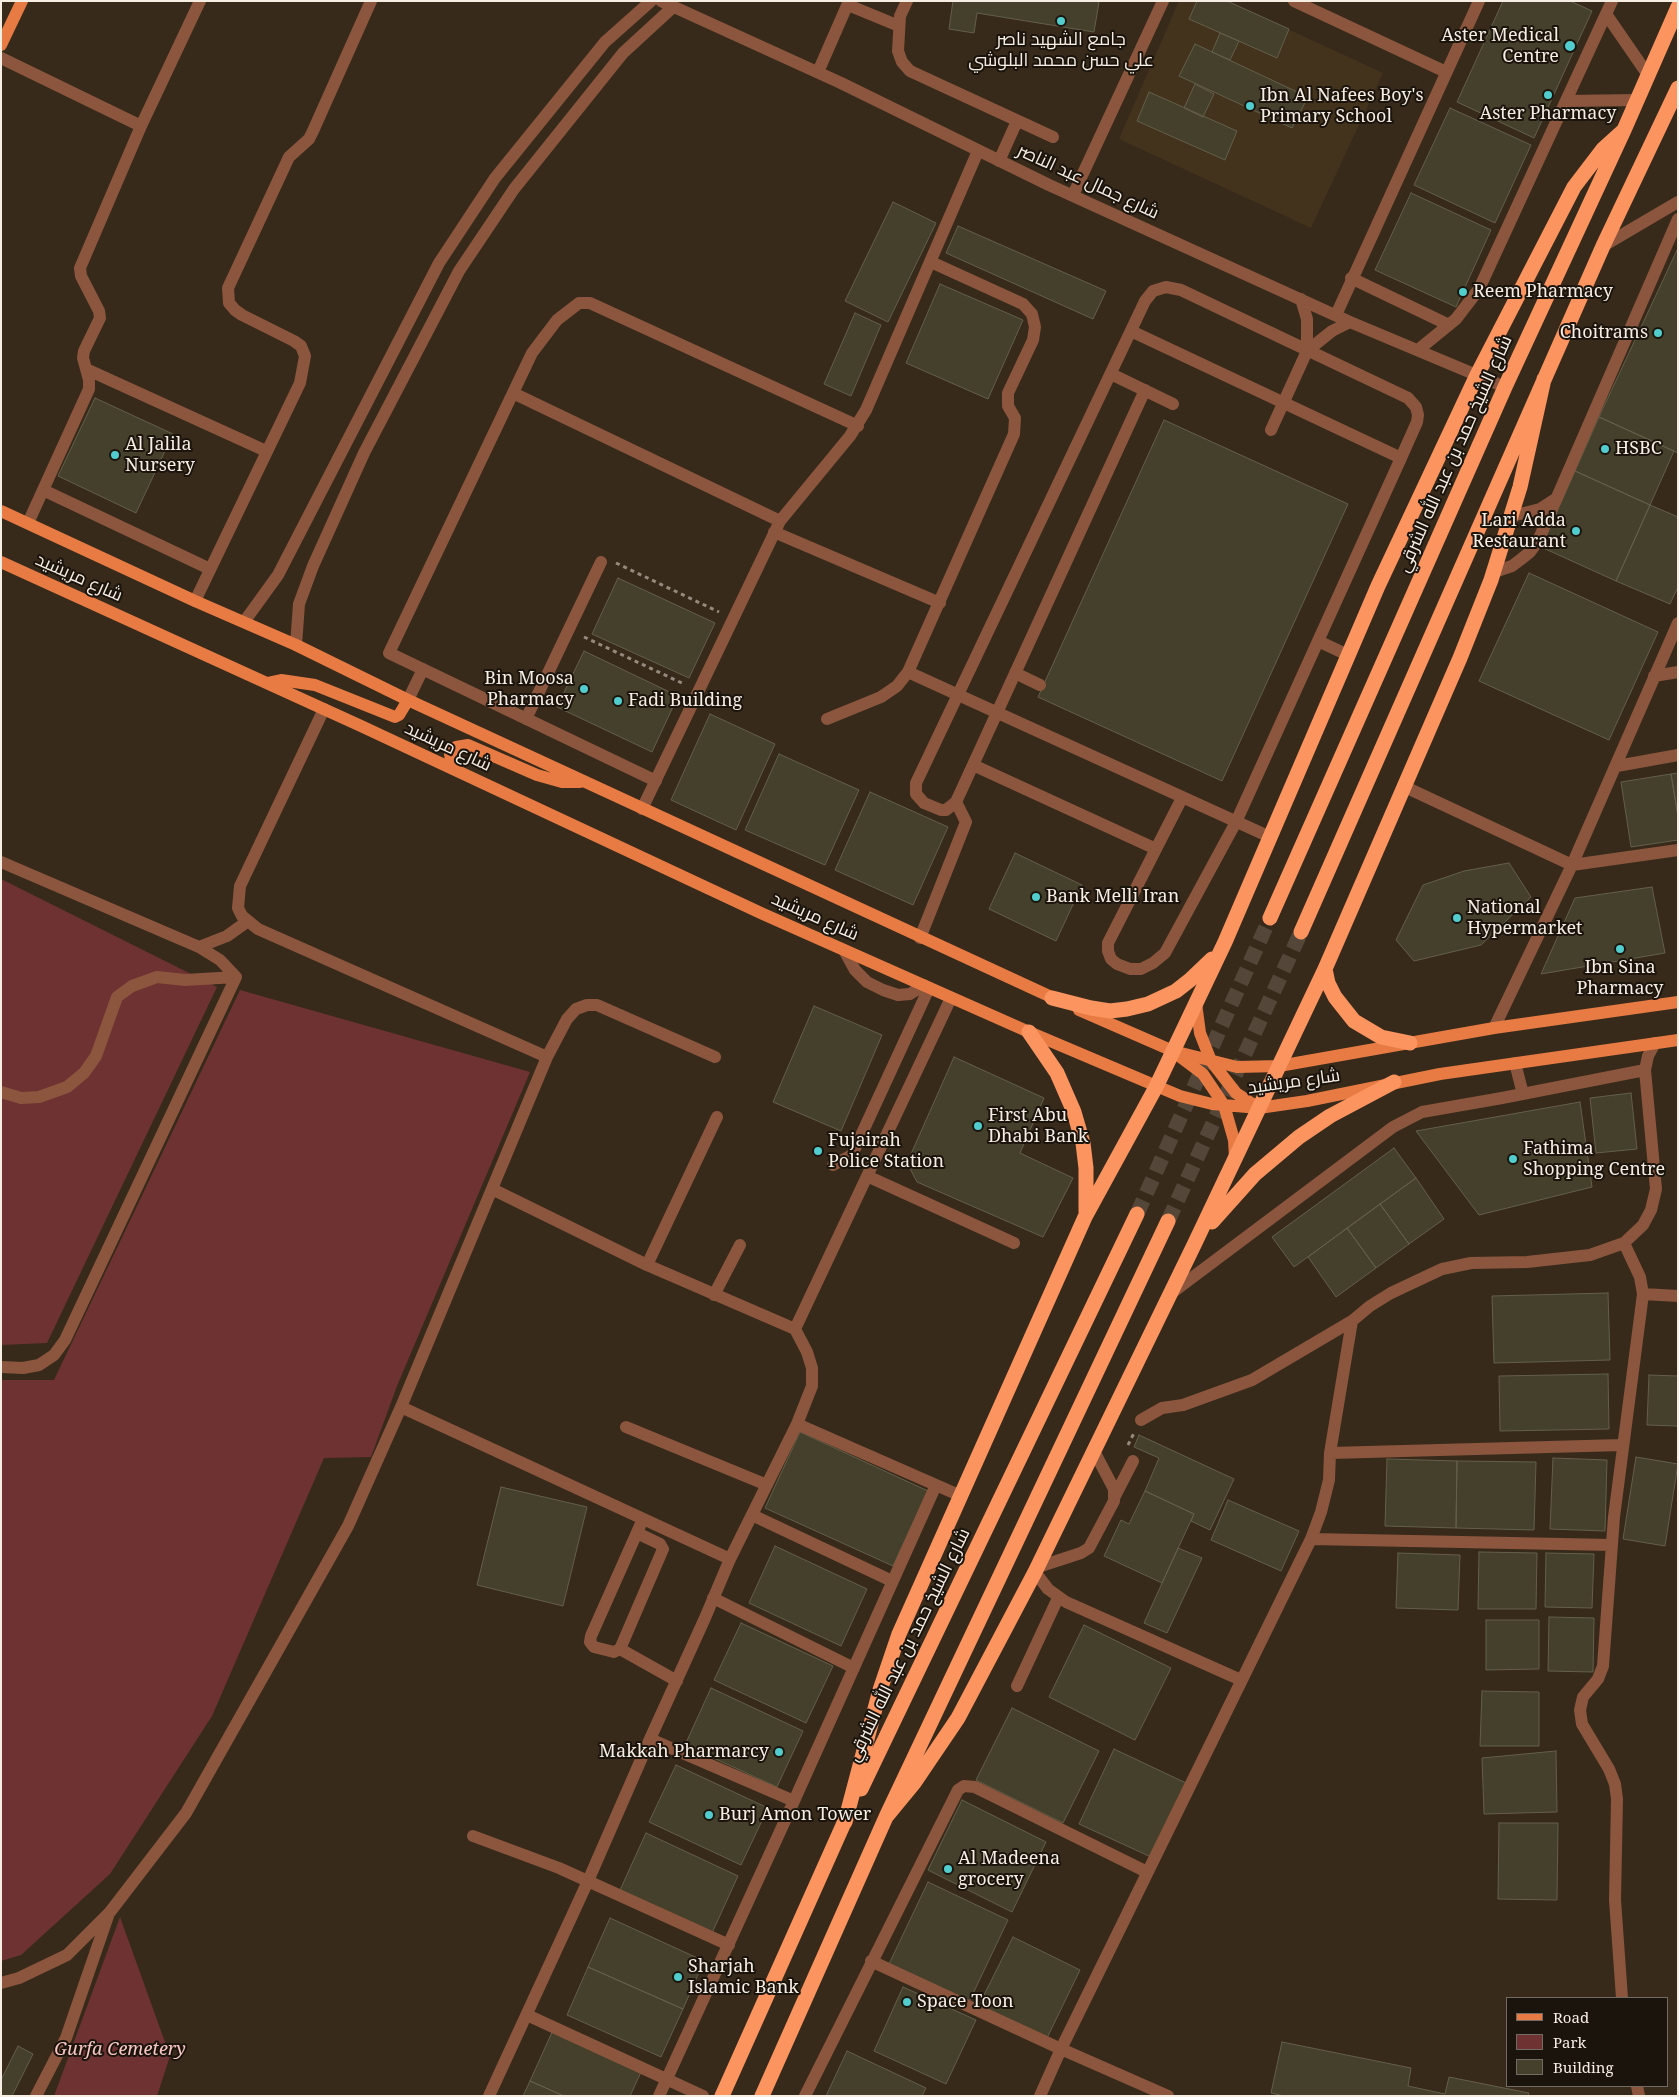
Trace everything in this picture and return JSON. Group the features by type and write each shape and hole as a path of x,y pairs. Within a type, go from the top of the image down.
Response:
{"highway":[{"name":"شارع الشيخ حمد بن عبد الله الشرقي","path":"1270,918 1505,386 1624,130 1678,7"},
{"path":"1301,932 1603,246 1678,88"},
{"path":"845,1822 889,1662 899,1634 1086,1217 1156,1087 1225,942 1382,577 1477,375 1574,187 1603,149 1624,130"},
{"path":"886,1817 914,1783 958,1718 1036,1569 1170,1296 1325,969 1460,658 1494,572 1512,516 1531,443 1544,379"},
{"path":"1052,998 1091,1008 1110,1010 1148,1004 1176,990 1190,980 1215,956 1225,942"},
{"path":"1325,969 1328,983 1335,997 1354,1021 1380,1037 1410,1043"},
{"path":"1029,1032 1057,1073 1074,1112 1083,1143 1086,1168 1086,1217"},
{"path":"1194,1245 1233,1196 1279,1153 1330,1116 1394,1082"},
{"name":"شارع الشيخ حمد بن عبد الله الشرقي","path":"722,2096 845,1822 1137,1214"},
{"path":"762,2096 886,1817 1168,1221"}],"main road":[{"path":"1,45 22,1"},
{"name":"شارع مريشيد","path":"1,511 195,601 296,645 408,700 920,938 1173,1052 1237,1067 1279,1066 1494,1028 1678,1002"},
{"name":"شارع مريشيد","path":"1,562 268,683 763,914 1156,1087 1196,1100 1259,1108 1307,1101 1394,1082 1678,1040"},
{"path":"268,683 281,680 314,685 395,717 399,715 408,700"},
{"path":"452,768 450,754 456,747 468,745 537,775 562,782 585,782"},
{"path":"1196,1003 1200,1033 1211,1061 1236,1093 1259,1108"},
{"path":"1173,1052 1202,1074 1224,1105 1234,1140 1235,1159"}],"street":[{"path":"28,523 86,397 89,380 83,358 84,351 100,318 99,311 81,276 80,268 141,126 200,1"},
{"path":"195,601 300,383 305,356 301,346 294,341 235,310 229,303 228,288 289,157 309,139 313,131 371,1"},
{"path":"244,622 278,575 439,262 495,178 605,42 651,1"},
{"name":"شارع جمال عبد الناصر","path":"661,1 818,72 999,161 1350,322 1505,386"},
{"path":"908,1 900,16 898,51 902,62 910,71 1053,138"},
{"path":"1073,195 1163,1"},
{"path":"1294,1 1446,72"},
{"path":"1336,315 1351,278 1479,1"},
{"path":"1418,350 1449,325 1469,305 1479,289 1612,1"},
{"path":"818,72 849,3 899,26"},
{"path":"296,645 299,604 313,566 364,452 458,271 514,189 623,53 673,7"},
{"path":"1606,14 1648,75"},
{"path":"1,58 141,126"},
{"path":"1566,101 1637,100"},
{"path":"999,161 1017,121"},
{"path":"642,809 780,521 858,426 978,151"},
{"path":"1603,246 1678,202"},
{"path":"1494,572 1512,566 1530,552 1542,534 1678,219"},
{"path":"827,719 881,697 897,686 908,672 1014,434 1015,418 1008,406 1008,393 1033,340 1035,327 1032,314 1023,304 931,262"},
{"path":"1351,278 1449,325"},
{"path":"1145,390 956,802 946,810 937,809 920,800 915,788 1149,296 1159,289 1174,288 1408,398 1413,402 1418,415 1401,458 1236,822 1165,953 1153,963 1141,969 1130,969 1117,964 1111,959 1108,943 1182,798"},
{"path":"1271,430 1307,351 1307,319 1301,299"},
{"path":"656,781 389,653 532,353 557,320 579,303 590,303 858,426"},
{"path":"1307,351 1332,331 1350,322"},
{"path":"1131,331 1401,458"},
{"path":"86,370 266,451"},
{"path":"1111,374 1173,404"},
{"path":"513,394 780,521"},
{"path":"44,490 210,569"},
{"path":"1512,516 1540,509 1558,497"},
{"path":"774,532 940,603"},
{"path":"526,719 601,562"},
{"path":"1494,1028 1572,865 1678,624"},
{"path":"1318,641 1348,655"},
{"path":"408,700 422,669"},
{"path":"908,672 1270,837"},
{"path":"1654,676 1678,672"},
{"path":"1015,673 1040,685"},
{"path":"324,709 240,886 238,908 258,929 547,1058"},
{"path":"1616,766 1678,755"},
{"path":"973,766 1156,849"},
{"path":"1403,786 1572,865 1678,850"},
{"path":"920,938 966,822 956,802"},
{"path":"1,862 199,947 220,960 236,976"},
{"path":"199,947 227,936 248,920"},
{"path":"844,950 855,970 867,982 883,990 898,995 910,994 927,986"},
{"path":"1,1092 21,1098 39,1097 67,1087 84,1073 96,1056 117,997 132,986 157,977 185,980 236,976"},
{"path":"1,1367 23,1368 39,1365 54,1355 65,1340 236,976"},
{"path":"833,1165 852,1155 927,986"},
{"path":"795,1329 951,998"},
{"path":"1,1983 19,1978 68,1955 110,1912 186,1812 348,1526 401,1407 547,1058 567,1019 576,1009 587,1005 598,1005 715,1057"},
{"path":"1141,1420 1162,1408 1183,1405 1252,1380 1352,1321 1370,1306 1391,1293 1442,1269 1471,1263 1527,1262 1590,1255 1624,1243 1643,1225 1651,1210 1656,1189 1645,1070 1648,1056 1655,1043"},
{"path":"1515,1063 1523,1094"},
{"path":"1170,1296 1393,1127 1422,1112 1645,1070"},
{"path":"647,1265 718,1117"},
{"path":"866,1176 1014,1243"},
{"path":"489,2096 588,1881 730,1559 797,1424 812,1386 812,1368 807,1352 795,1329 647,1265 492,1189"},
{"path":"1622,1997 1615,1900 1617,1849 1616,1792 1610,1769 1582,1724 1580,1710 1583,1696 1598,1679 1603,1666 1622,1445 1642,1294 1640,1277 1624,1243"},
{"path":"714,1295 740,1245"},
{"path":"1642,1294 1678,1296"},
{"path":"1040,2096 1060,2049 1311,1539 1321,1512 1329,1480 1330,1453 1352,1321"},
{"path":"401,1407 730,1559"},
{"path":"797,1424 961,1496"},
{"path":"626,1427 767,1485"},
{"path":"1330,1453 1622,1445"},
{"path":"1094,1451 1114,1489 1115,1496"},
{"path":"1132,1462 1089,1548 1081,1553 1036,1569 1048,1589 1058,1598 1242,1680"},
{"path":"659,2096 794,1802 936,1484"},
{"path":"752,1515 892,1581"},
{"path":"637,1533 660,1544 663,1549 620,1649 614,1652 594,1647 590,1642 591,1636 643,1519"},
{"path":"1311,1539 1612,1545"},
{"path":"713,1598 854,1668"},
{"path":"1017,1686 1058,1598"},
{"path":"620,1649 677,1681"},
{"path":"650,1739 794,1802"},
{"path":"805,2096 954,1795 964,1786 975,1787 1147,1872"},
{"path":"473,1836 559,1868 728,1944"},
{"path":"36,2096 66,2038 110,1912"},
{"path":"872,1961 1060,2049 1168,2096"},
{"path":"527,2015 703,2096"}],"path":[{"path":"601,562 616,562 733,618"},
{"path":"568,630 698,691"},
{"path":"1132,1462 1126,1450 1141,1420"}],"shaded area":[{"name":"Ibn Al Nafees Boy's Primary School","path":"1179,1 1227,1 1383,73 1311,228 1119,139"}],"green space":[{"path":"1,879 217,987 47,1343 1,1345"},
{"path":"240,990 530,1072 397,1386 371,1457 324,1458 212,1716 110,1874 21,1955 1,1961 1,1380 54,1380"},
{"name":"Gurfa Cemetery","path":"120,1917 170,2056 157,2096 54,2096"}],"building":[{"name":"جامع الشهيد ناصر علي حسن محمد البلوشي","path":"953,1 1099,2 1094,32 977,13 974,33 949,29"},
{"path":"1197,1 1227,1 1289,29 1277,58 1189,19"},
{"path":"1503,1 1570,1 1592,11 1534,138 1457,102"},
{"path":"1220,33 1239,41 1230,60 1212,52"},
{"path":"1195,44 1308,97 1292,128 1179,76"},
{"path":"1195,84 1214,94 1203,117 1184,108"},
{"path":"1149,92 1237,131 1225,160 1137,121"},
{"path":"1450,108 1531,145 1495,223 1414,185"},
{"path":"1411,193 1491,230 1456,307 1375,270"},
{"path":"893,202 936,223 888,322 845,301"},
{"path":"958,226 1106,291 1093,319 946,253"},
{"name":"Choitrams","path":"1678,248 1678,453 1599,417"},
{"path":"940,284 1023,320 988,399 906,363"},
{"path":"855,313 881,325 851,396 824,384"},
{"name":"Al Jalila Nursery","path":"95,398 173,434 136,513 58,476"},
{"path":"1599,417 1674,451 1650,505 1575,471"},
{"path":"1164,420 1348,504 1222,781 1038,697"},
{"path":"1575,471 1650,505 1616,581 1541,547"},
{"path":"1650,505 1678,517 1678,587 1670,604 1616,581"},
{"path":"1529,573 1658,632 1609,740 1479,681"},
{"path":"618,578 715,623 689,678 592,634"},
{"name":"Fadi Building","path":"584,651 678,696 652,752 557,707"},
{"path":"710,714 775,744 736,830 671,800"},
{"path":"779,754 859,790 825,865 745,830"},
{"path":"1678,773 1678,816 1671,774"},
{"path":"1671,774 1678,816 1678,840 1631,847 1621,782"},
{"path":"870,792 948,827 913,905 835,870"},
{"name":"Bank Melli Iran","path":"1015,853 1082,885 1056,941 989,909"},
{"name":"National Hypermarket","path":"1509,863 1531,897 1481,945 1414,961 1396,940 1423,885 1464,871"},
{"path":"1652,887 1665,953 1541,974 1575,898"},
{"path":"814,1006 882,1035 841,1131 773,1102"},
{"name":"First Abu Dhabi Bank","path":"954,1057 1044,1098 1020,1153 1073,1178 1043,1237 917,1182 907,1163"},
{"path":"1631,1093 1637,1149 1596,1153 1590,1098"},
{"name":"Fathima Shopping Centre","path":"1580,1102 1592,1187 1479,1215 1416,1131"},
{"path":"1394,1148 1416,1178 1294,1267 1272,1237"},
{"path":"1416,1178 1444,1219 1409,1244 1380,1204"},
{"path":"1380,1204 1409,1244 1376,1268 1347,1228"},
{"path":"1347,1228 1376,1268 1336,1297 1308,1257"},
{"path":"1608,1293 1610,1360 1494,1363 1492,1296"},
{"path":"1608,1374 1609,1429 1500,1431 1499,1376"},
{"path":"1649,1375 1678,1376 1678,1426 1647,1425"},
{"path":"800,1432 928,1491 893,1566 765,1508"},
{"path":"1139,1435 1234,1479 1210,1530 1191,1521 1194,1514 1145,1491 1159,1458 1134,1447"},
{"path":"1636,1457 1678,1464 1665,1546 1623,1539"},
{"path":"1553,1458 1607,1460 1605,1531 1550,1529"},
{"path":"1387,1459 1457,1461 1456,1528 1385,1526"},
{"path":"1457,1461 1536,1462 1534,1530 1456,1528"},
{"path":"501,1487 587,1507 563,1606 477,1585"},
{"path":"1145,1491 1194,1514 1162,1583 1104,1556 1121,1520 1129,1524"},
{"path":"1228,1500 1299,1531 1281,1571 1211,1540"},
{"path":"775,1546 867,1589 841,1646 749,1603"},
{"path":"1178,1548 1202,1558 1167,1633 1144,1623"},
{"path":"1479,1552 1537,1553 1536,1609 1478,1609"},
{"path":"1398,1553 1460,1555 1458,1610 1396,1608"},
{"path":"1546,1553 1594,1554 1592,1608 1545,1607"},
{"path":"1549,1617 1594,1618 1593,1672 1548,1671"},
{"path":"1486,1620 1539,1620 1539,1669 1486,1670"},
{"path":"741,1623 833,1666 806,1723 714,1680"},
{"path":"1084,1625 1171,1668 1135,1740 1049,1697"},
{"path":"711,1688 803,1731 777,1787 685,1745"},
{"path":"1482,1691 1539,1692 1539,1746 1480,1746"},
{"path":"1012,1708 1099,1751 1063,1823 976,1780"},
{"path":"1114,1749 1186,1783 1151,1857 1079,1824"},
{"path":"1556,1751 1557,1812 1484,1814 1482,1758"},
{"name":"Burj Amon Tower","path":"676,1765 768,1808 741,1865 649,1822"},
{"path":"962,1800 1046,1842 1012,1912 928,1870"},
{"path":"1499,1823 1558,1823 1557,1900 1498,1899"},
{"path":"646,1833 738,1876 712,1933 620,1890"},
{"path":"928,1882 1008,1920 969,2002 889,1964"},
{"path":"610,1918 704,1961 683,2009 588,1967"},
{"path":"1013,1937 1080,1970 1047,2038 979,2005"},
{"path":"588,1967 683,2009 661,2057 567,2015"},
{"path":"903,1987 976,2020 946,2084 874,2051"},
{"path":"553,2030 642,2070 630,2096 564,2096 530,2081"},
{"path":"1282,2042 1411,2068 1408,2086 1445,2094 1449,2077 1529,2093 1528,2096 1284,2096 1271,2093"},
{"path":"18,2046 33,2054 12,2096 1,2096 1,2080"},
{"path":"847,2051 926,2088 922,2096 826,2096"},
{"path":"530,2081 564,2096 523,2096"}],"tunnel":[{"path":"1137,1214 1270,918"},
{"path":"1168,1221 1301,932"}],"place":[{"name":"جامع الشهيد ناصر علي حسن محمد البلوشي","path":"1061,21"},
{"name":"Aster Medical Centre","path":"1570,46"},
{"name":"Aster Pharmacy","path":"1548,95"},
{"name":"Ibn Al Nafees Boy's Primary School","path":"1250,106"},
{"name":"Reem Pharmacy","path":"1463,292"},
{"name":"Choitrams","path":"1658,333"},
{"name":"HSBC","path":"1605,449"},
{"name":"Al Jalila Nursery","path":"115,455"},
{"name":"Lari Adda Restaurant","path":"1576,531"},
{"name":"Bin Moosa Pharmacy","path":"584,689"},
{"name":"Fadi Building","path":"618,701"},
{"name":"Bank Melli Iran","path":"1036,897"},
{"name":"National Hypermarket","path":"1457,918"},
{"name":"Ibn Sina Pharmacy","path":"1620,949"},
{"name":"First Abu Dhabi Bank","path":"978,1126"},
{"name":"Fujairah Police Station","path":"818,1151"},
{"name":"Fathima Shopping Centre","path":"1513,1159"},
{"name":"Makkah Pharmarcy","path":"779,1752"},
{"name":"Burj Amon Tower","path":"709,1815"},
{"name":"Al Madeena grocery","path":"948,1869"},
{"name":"Sharjah Islamic Bank","path":"678,1977"},
{"name":"Space Toon","path":"907,2002"}]}
